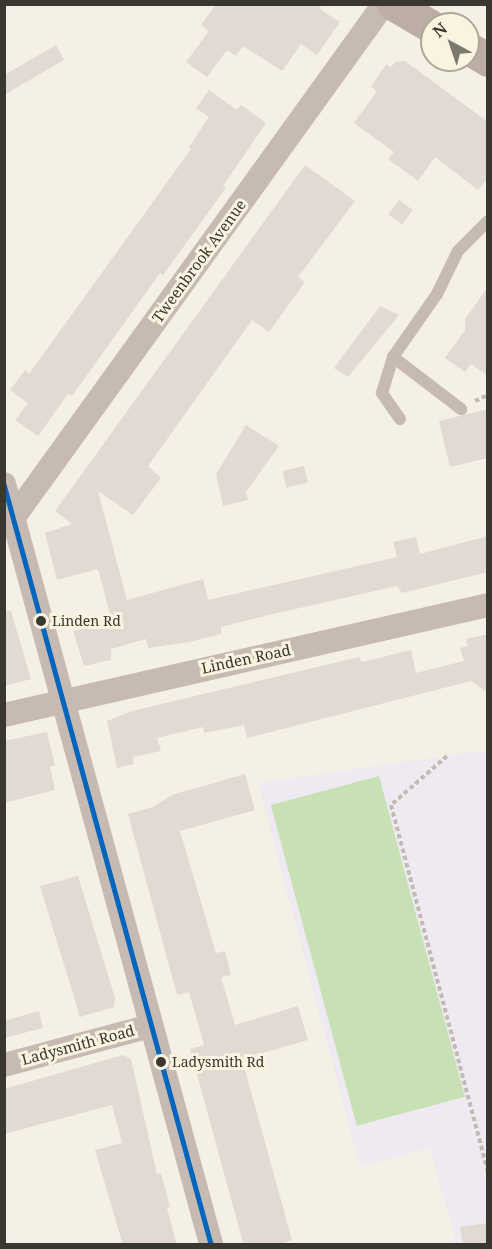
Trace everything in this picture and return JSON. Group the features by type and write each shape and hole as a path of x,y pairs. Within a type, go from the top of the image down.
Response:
{"main road":[{"path":"393,4 420,20"}],"street":[{"name":"Tweenbrook Avenue","path":"14,517 384,4"},
{"path":"4,484 211,1245"},
{"name":"Linden Road","path":"4,715 63,699 488,605"},
{"name":"Ladysmith Road","path":"4,1065 151,1026"}],"lane":[{"path":"400,419 382,393 393,357 437,294 458,251 488,221"},
{"path":"393,357 460,409"}],"path":[{"path":"447,756 391,805 488,1173"}],"shaded area":[{"path":"487,750 487,1244 441,1244 456,1240 429,1148 360,1167 258,783"}],"green space":[{"path":"379,776 465,1097 357,1126 271,805"}],"building":[{"path":"216,4 320,4 321,10 340,22 317,55 301,44 282,71 243,46 236,56 227,50 207,77 186,62 209,31 201,25"},
{"path":"56,45 64,60 4,95 4,75"},
{"path":"405,61 488,122 488,178 478,190 435,157 418,181 388,159 394,152 354,123 377,91 371,87 386,64 391,67 395,62"},
{"path":"209,90 237,110 241,105 266,123 223,186 226,188 163,275 160,273 72,396 68,394 38,436 15,420 28,403 10,390 25,370 29,374 191,149 189,147 209,117 196,108"},
{"path":"305,165 355,201 298,277 305,282 269,332 252,320 148,466 161,478 133,515 98,491 127,600 203,579 208,600 397,557 393,542 416,537 420,554 488,536 488,572 402,593 397,586 273,614 221,627 221,634 189,642 148,648 146,639 111,649 111,660 84,666 73,631 112,622 98,569 57,580 45,533 72,524 55,511"},
{"path":"399,200 413,210 402,225 388,215"},
{"path":"488,287 488,376 471,364 465,372 445,358 465,330 465,319"},
{"path":"380,306 399,315 348,377 334,368"},
{"path":"488,409 488,458 450,467 439,421"},
{"path":"246,425 279,446 246,492 248,500 223,506 216,474"},
{"path":"304,466 308,483 286,488 283,471"},
{"path":"4,611 11,611 31,679 4,686"},
{"path":"488,634 488,693 471,681 247,738 244,725 204,733 203,727 157,738 161,751 133,757 134,764 117,768 107,721 132,711 359,657 362,662 411,650 416,673 464,661 460,648 468,646 466,639"},
{"path":"47,732 55,765 50,767 55,790 4,803 4,741"},
{"path":"245,774 255,810 180,831 216,953 225,951 231,975 221,977 235,1025 298,1006 308,1040 242,1059 292,1240 279,1245 244,1245 190,1049 204,1045 189,992 177,995 128,814 153,807 172,795"},
{"path":"78,876 115,998 114,1007 80,1017 40,886"},
{"path":"39,1011 43,1028 4,1038 4,1021"},
{"path":"123,1055 131,1059 157,1174 161,1173 177,1245 123,1245 95,1150 122,1143 112,1105 4,1134 4,1089"},
{"path":"488,1223 488,1245 463,1245 460,1227"}],"transit line":[{"path":"4,484 211,1244"}],"place":[{"name":"Linden Rd","path":"41,621"},
{"name":"Ladysmith Rd","path":"161,1062"}]}
